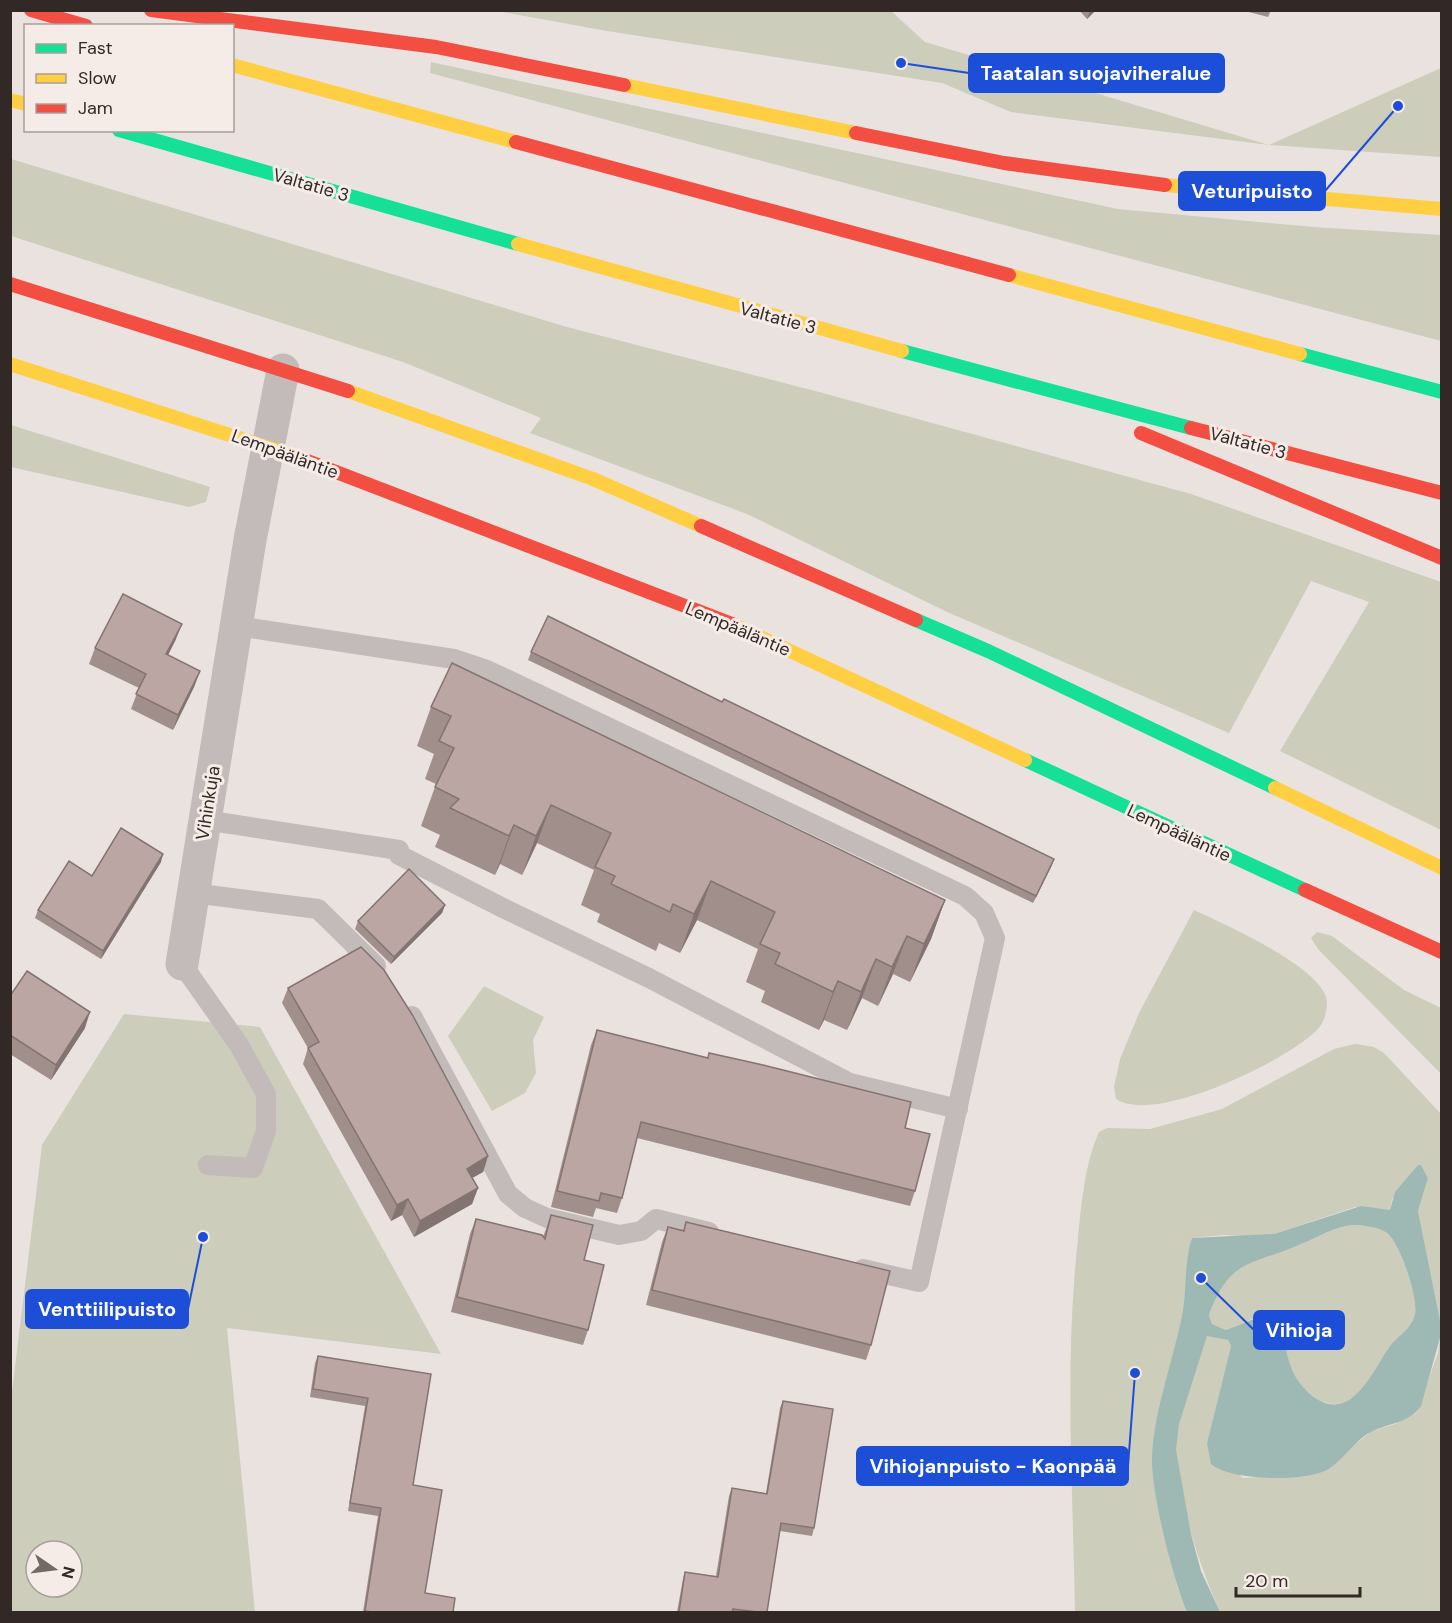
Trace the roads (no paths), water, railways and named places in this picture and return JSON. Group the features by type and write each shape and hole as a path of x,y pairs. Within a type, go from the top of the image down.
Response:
{"main road":[{"path":"31,10 79,24"},
{"path":"151,10 436,47 1004,163 1146,183 1442,209"},
{"path":"234,66 1442,392"},
{"name":"Valtatie 3","path":"126,132 739,307 1028,386 1442,494"},
{"path":"10,284 283,370 593,479 988,651 1442,867"},
{"name":"Lempääläntie","path":"10,364 268,446 752,632 1230,857 1442,952"},
{"path":"1028,386 1442,558"}],"street":[{"name":"Vihinkuja","path":"182,964 237,626 283,370"}],"lane":[{"path":"237,626 454,659 487,670 965,896 984,913 995,938 919,1282 839,1263"},
{"path":"205,820 399,849 399,855 494,904 649,978 850,1083 958,1109"},
{"path":"193,893 318,909 388,978"},
{"name":"Vihinkuja","path":"182,964 239,1045 266,1094 266,1131 253,1168 208,1165"},
{"path":"400,997 423,1034 508,1194 525,1208 547,1218 619,1235 641,1231 656,1219 724,1236"}],"water":[{"path":"1418,1165 1421,1165 1428,1178 1418,1211 1440,1320 1440,1338 1421,1406 1411,1416 1367,1435 1333,1466 1316,1474 1302,1477 1268,1478 1250,1477 1221,1470 1211,1464 1207,1443 1231,1346 1228,1340 1207,1336 1179,1424 1176,1450 1191,1534 1201,1571 1220,1612 1187,1612 1175,1579 1164,1536 1155,1492 1152,1457 1156,1422 1182,1315 1189,1247 1192,1238 1274,1234 1361,1206 1390,1210 1395,1192","holes":["1356,1225 1380,1229 1392,1239 1411,1284 1415,1314 1411,1323 1390,1346 1360,1391 1340,1404 1327,1404 1314,1397 1296,1378 1279,1321 1264,1315 1226,1330 1212,1324 1209,1315 1225,1283 1244,1266 1334,1230"]}],"place":[{"name":"Taatalan suojaviheralue","path":"901,63"},
{"name":"Veturipuisto","path":"1398,106"},
{"name":"Venttiilipuisto","path":"203,1237"},
{"name":"Vihioja","path":"1201,1278"},
{"name":"Vihiojanpuisto - Kaonpää","path":"1135,1373"}]}
